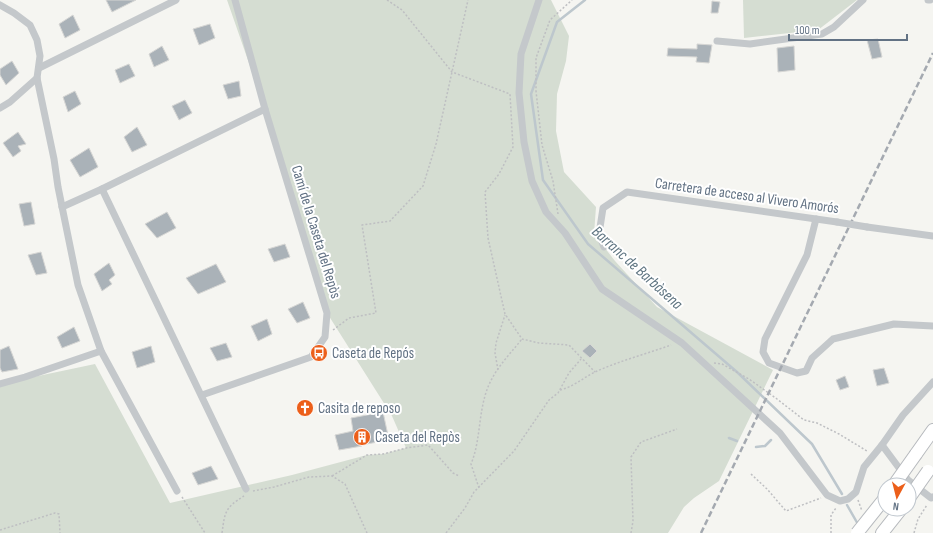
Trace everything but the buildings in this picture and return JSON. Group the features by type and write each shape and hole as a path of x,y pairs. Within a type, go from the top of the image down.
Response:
{"highway":[{"path":"900,477 933,430"},
{"path":"917,487 930,468"},
{"path":"857,533 877,508"},
{"path":"882,533 895,517"}],"street":[{"path":"38,68 176,0"},
{"name":"Camí de la Caseta del Repòs","path":"235,0 327,313 325,337"},
{"path":"539,0 521,54 519,93 523,134 532,181 546,212 561,228 602,289 681,341 780,433 826,496 840,501 848,498 856,492 864,467 882,445 903,415 933,382"},
{"path":"717,41 750,44 822,34 834,27 863,0"},
{"path":"0,5 30,25 37,40 40,56 37,78 54,159 62,207 78,285 100,351 177,491"},
{"path":"0,108 10,102 37,78"},
{"path":"62,207 266,109"},
{"path":"102,189 248,490"},
{"name":"Carretera de acceso al Vivero Amorós","path":"604,247 599,234 602,208 626,192 933,236"},
{"path":"816,219 808,255 765,339 763,352 769,363 798,373 806,370 812,358 833,340 894,324 933,326"},
{"path":"202,395 311,357 325,337"},
{"path":"0,384 100,351"},
{"path":"882,445 908,480 932,498"}],"path":[{"path":"388,0 402,10 452,72 510,94 513,147 500,174 486,192 488,238 505,314 522,339 539,343 569,345 596,372"},
{"path":"325,337 349,318 376,313 362,225 390,221 423,186 436,144 468,0"},
{"path":"561,228 553,181 542,145 536,91 536,58 550,20 572,0"},
{"path":"498,370 495,353 496,343 505,314"},
{"path":"479,488 470,464 474,455 487,389 498,370 522,339"},
{"path":"560,390 570,387 596,372 681,341"},
{"path":"446,533 465,508 474,492 514,451 549,400 558,393 569,373 582,358"},
{"path":"702,361 722,364 749,379 804,420 817,423 839,434 874,455"},
{"path":"631,533 634,521 631,457 641,442 677,430"},
{"path":"222,533 225,513 232,504 248,490 274,488 309,477 332,476 367,456 428,445 453,473 459,476"},
{"path":"751,474 767,489 786,511 826,496"},
{"path":"332,476 345,484 366,533"},
{"path":"177,491 205,533"},
{"path":"914,533 918,519 932,498"},
{"path":"831,533 831,515 840,501"},
{"path":"0,530 55,513 59,514 61,525 60,533"}],"shaded area":[{"path":"227,0 551,0 569,36 566,61 557,94 556,131 564,172 596,207 594,234 615,261 657,307 773,370 719,481 694,498 684,507 668,533 0,533 0,384 95,364 170,503 292,475 367,455 383,454 406,448 392,416 327,313 265,109"},
{"path":"743,0 857,0 818,30 744,38"}],"waterway":[{"name":"Barranc de Barbàsena","path":"585,0 557,22 531,94 543,180 588,244 737,372 812,444 842,494"},
{"path":"729,438 737,441"},
{"path":"756,447 765,446 771,440"},
{"name":"Barranc de Barbàsena","path":"847,505 859,526"}],"railway":[{"path":"701,533 933,53"}],"place":[{"name":"Caseta de Repós","path":"319,353"},
{"name":"Casita de reposo","path":"305,408"},
{"name":"Caseta del Repòs","path":"362,437"}]}
